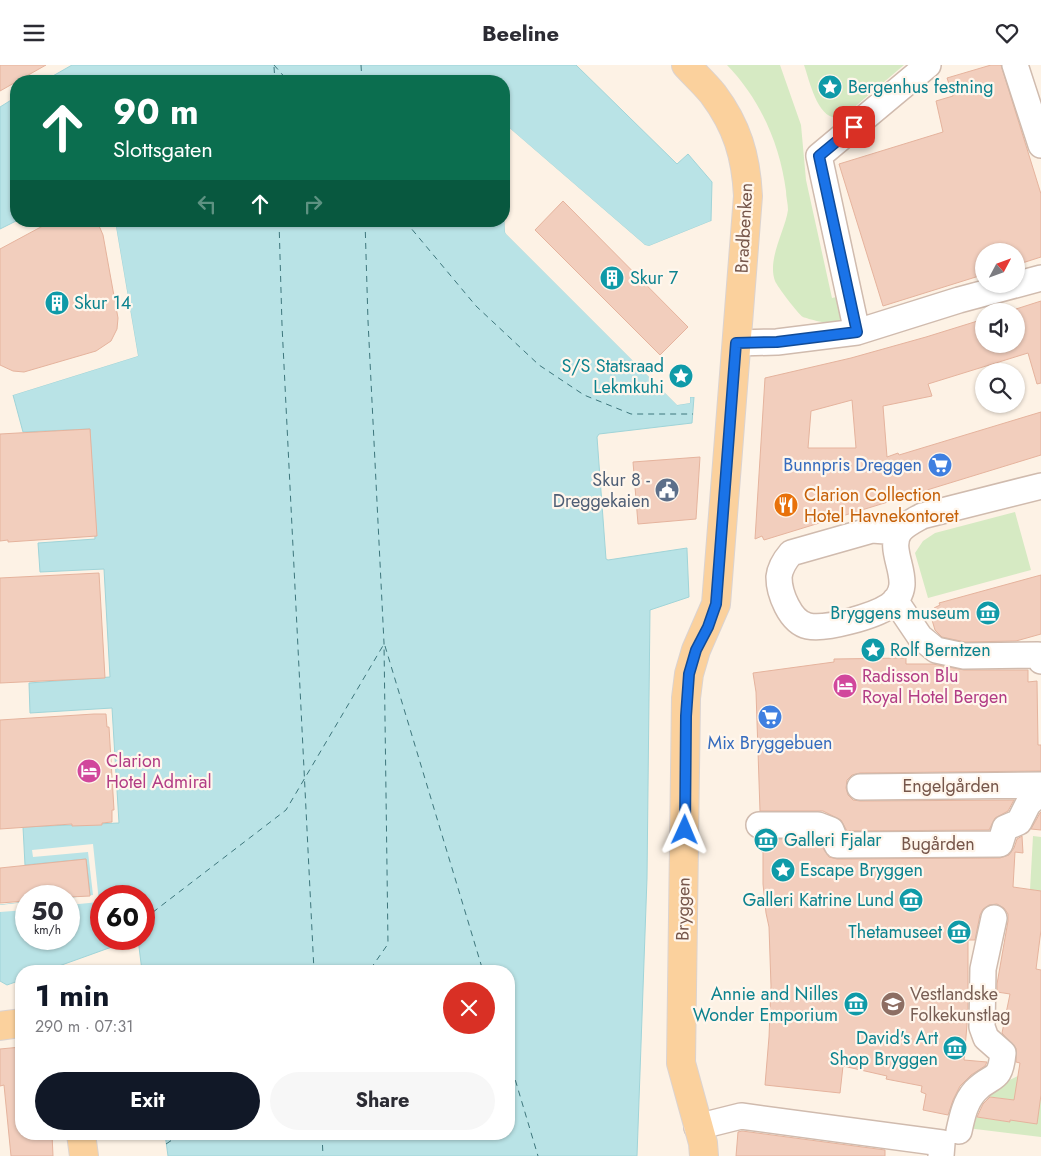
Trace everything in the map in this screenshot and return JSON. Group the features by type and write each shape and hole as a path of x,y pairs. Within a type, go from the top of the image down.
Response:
{"main road":[{"name":"Bradbenken","path":"688,68 712,93 728,117 739,140 747,171 748,196 719,574"},
{"name":"Bryggen","path":"704,1156 703,1143 697,1127 681,1063 686,698 689,674 696,650 708,627 716,604 719,574"},
{"path":"0,1026 15,1024"},
{"path":"82,1140 84,1156"}],"street":[{"path":"857,332 819,156 928,65"},
{"path":"1015,65 1041,145"},
{"path":"736,343 777,342 857,332 959,300 1041,279"},
{"path":"899,532 872,529 791,553 784,561 779,577 788,610 796,620 807,626 823,627 857,619 890,605 901,591 903,576 896,549 899,532 908,524 922,516 1041,486"},
{"path":"895,599 920,637 936,650 964,656 1038,655 1041,661"},
{"name":"Engelgården","path":"860,787 1041,785"},
{"name":"Bugården","path":"759,825 818,825 831,830 837,845 1000,844 1005,828 1019,823 1028,804 1041,791"},
{"path":"697,1127 741,1116 947,1143 968,1100 984,1083 995,1077 1002,1068 1003,1053 986,1038 982,1027 983,969 994,918"}],"green space":[{"path":"727,65 780,65 801,125 806,180 832,298 849,294 854,317 834,324 803,317 775,281 773,264 788,210 783,173 773,139 759,107 739,78"},
{"path":"804,65 904,65 844,116 835,118 828,115 817,101"},
{"path":"1015,512 1031,570 928,598 915,553 923,541 935,533"},
{"path":"1033,836 1041,837 1041,891 1030,890"},
{"path":"1018,1076 1041,1086 1041,1137 967,1128 975,1117 1010,1122 1013,1100 978,1095"}],"water":[{"path":"72,65 576,65 677,164 688,154 712,182 711,221 649,246 645,245 510,129 510,75 54,75"},
{"path":"10,101 10,224 0,229 0,107"},
{"path":"116,227 505,227 506,234 677,405 690,403 690,397 694,397 692,423 599,434 597,437 606,559 687,548 689,597 650,610 647,878 637,1156 168,1156 166,1140 515,1140 515,965 141,965 139,950 155,950 155,885 90,885 90,895 86,859 25,865 23,827 119,823 112,708 30,713 29,683 110,677 104,569 40,572 38,543 95,539 90,429 23,432 13,395 138,356"},
{"path":"90,895 90,950 103,950 62,965 15,965 15,982 7,985 0,981 0,905 15,903 15,950 80,950 80,896"}],"pier":[{"path":"510,129 645,245 649,246 711,221 710,224 650,248 644,247 510,132"},
{"path":"113,227 116,227 138,356 13,395 13,393 136,355"},
{"path":"505,227 507,227 508,233 678,403 687,401 689,395 695,394 694,397 690,397 690,403 677,405 505,232"},
{"path":"93,844 97,885 92,885 88,852 33,857 32,850"},
{"path":"90,895 90,903 80,904 80,897"},
{"path":"15,903 15,911 0,912 0,905"}],"building":[{"path":"0,65 46,65 28,75 10,75 10,85 0,91"},
{"path":"991,65 1001,65 1041,194 1041,257 1025,262 1025,243 975,243 975,277 883,306 839,164 943,132 936,101 953,96 947,78"},
{"name":"Skur 7","path":"563,201 688,327 660,355 535,230"},
{"name":"Skur 14","path":"41,227 99,227 103,235 118,318 117,329 111,341 96,351 24,372 13,371 0,365 0,249"},
{"path":"1041,301 1041,383 1037,384 1028,353 996,363 975,363 975,369 928,384 932,396 883,406 887,457 1041,412 1041,455 764,540 762,536 755,539 765,378 851,358 975,322 975,353 1025,353 1025,306","holes":["852,400 856,448 808,448 811,411"]},
{"path":"90,429 97,536 0,541 0,434"},
{"name":"Skur 8 - Dreggekaien","path":"700,457 696,519 638,524 633,462"},
{"path":"99,573 105,678 0,683 0,578"},
{"name":"Bryggens museum","path":"1041,575 1041,634 1016,641 965,642 942,637 935,630 932,620 937,619 934,608 940,605 939,603"},
{"path":"906,658 906,664 933,664 964,670 1028,670 1028,682 1037,681 1038,745 1041,745 1041,771 860,773 852,775 847,780 846,788 848,795 853,800 860,801 1014,800 1008,811 995,818 989,830 847,831 841,820 823,811 760,811 756,692 753,673 834,662 834,659"},
{"name":"Clarion Hotel Admiral","path":"106,714 107,727 109,727 114,810 112,810 112,822 102,823 102,825 72,826 72,824 0,829 0,720"},
{"path":"1040,813 1041,830 1031,829"},
{"path":"1022,836 1023,853 1015,852 1013,887 1041,891 1041,930 1036,969 1041,970 1041,1095 1037,1124 977,1117 983,1104 990,1097 1014,1100 1020,1063 1016,1062 1016,1048 1002,1033 1010,994 997,992 997,984 1008,914 1004,908 997,904 989,905 983,909 975,940 968,940 968,1013 964,1060 987,1062 985,1066 971,1075 960,1086 948,1115 923,1110 926,1094 921,1092 922,1086 886,1079 887,1076 843,1066 840,1093 765,1085 771,986 769,927 763,884 763,839 815,839 820,841 829,857 837,859 1000,858 1009,855 1017,839"},
{"path":"86,859 90,896 80,896 80,885 15,885 15,902 0,903 0,868"},
{"path":"15,1048 15,1140 52,1140 53,1156 11,1156 4,1085 0,1086 0,1049"},
{"path":"738,1132 885,1150 885,1156 736,1156"}],"ferry route":[{"path":"274,65 283,75"},
{"path":"361,65 362,75"},
{"path":"274,67 275,75"},
{"path":"279,227 282,325 314,965"},
{"path":"365,227 384,643 388,944 373,965"},
{"path":"410,227 476,306 539,365 584,395 631,414 693,414"},
{"path":"155,911 286,810 384,644"},
{"path":"385,646 481,965"},
{"path":"515,1079 538,1156"},
{"path":"166,1144 172,1140"},
{"path":"322,1140 323,1156"}],"place":[{"name":"Bergenhus festning","path":"830,87"},
{"name":"Skur 7","path":"612,278"},
{"name":"Skur 14","path":"57,303"},
{"name":"S/S Statsraad Lekmkuhi","path":"681,376"},
{"name":"Bunnpris Dreggen","path":"940,465"},
{"name":"Skur 8 - Dreggekaien","path":"667,490"},
{"name":"Clarion Collection Hotel Havnekontoret","path":"786,505"},
{"name":"Bryggens museum","path":"988,613"},
{"name":"Rolf Berntzen","path":"873,650"},
{"name":"Radisson Blu Royal Hotel Bergen","path":"845,686"},
{"name":"Mix Bryggebuen","path":"770,717"},
{"name":"Clarion Hotel Admiral","path":"89,771"},
{"name":"Galleri Fjalar","path":"766,840"},
{"name":"Escape Bryggen","path":"783,870"},
{"name":"Galleri Katrine Lund","path":"911,900"},
{"name":"Thetamuseet","path":"959,932"},
{"name":"Annie and Nilles Wonder Emporium","path":"856,1004"},
{"name":"Vestlandske Folkekunstlag","path":"893,1004"},
{"name":"David's Art Shop Bryggen","path":"955,1048"}],"route":[{"path":"685,830 686,698 689,674 696,650 708,627 716,604 736,343 777,342 857,332 819,156 854,127"}]}
